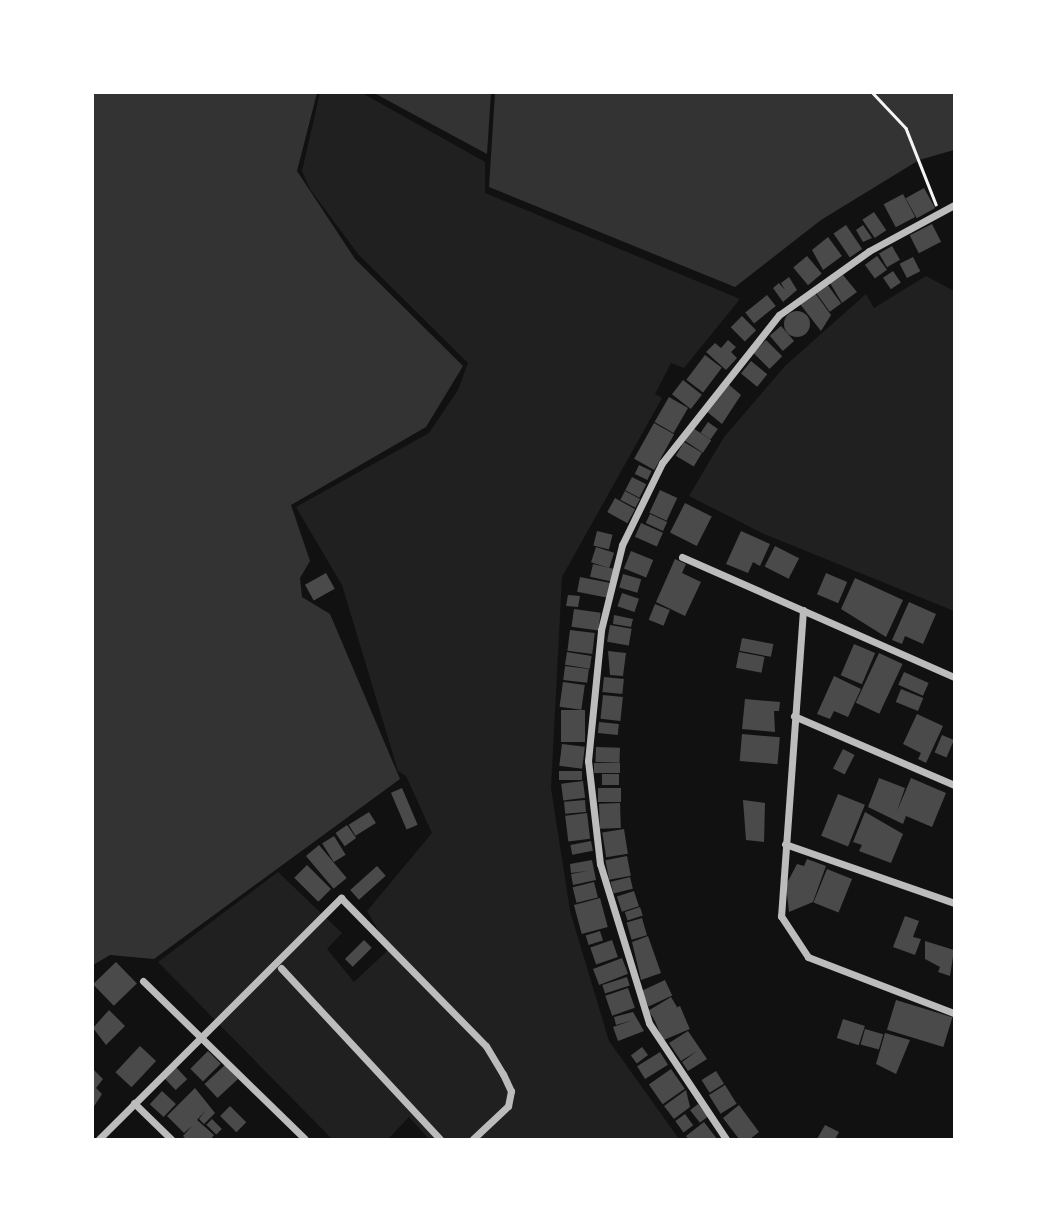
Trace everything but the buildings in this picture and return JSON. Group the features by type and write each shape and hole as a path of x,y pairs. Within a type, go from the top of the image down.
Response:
{"street":[{"path":"726,1139 649,1023 600,864 588,761 601,630 622,545 662,463 779,315 869,251 954,205"},
{"path":"682,557 954,677"},
{"path":"803,610 780,916 808,957 954,1013"},
{"path":"794,716 954,785"},
{"path":"785,844 954,903"},
{"path":"100,1139 341,898 486,1046 503,1074 511,1091 508,1106 472,1139"},
{"path":"281,968 440,1139"},
{"path":"143,981 305,1139"},
{"path":"134,1103 171,1139"}],"path":[{"path":"873,93 906,128 940,214"}],"shaded area":[{"path":"93,93 317,93 297,171 355,259 463,366 426,427 291,505 310,561 300,578 302,597 330,614 400,779 154,959 110,955 93,965"},
{"path":"320,93 362,93 485,162 485,193 740,299 684,368 671,363 655,394 662,398 562,577 551,788 570,911 609,1041 679,1139 429,1139 409,1117 388,1139 332,1139 158,962 278,872 342,933 327,949 354,982 389,949 367,911 432,833 406,776 398,771 342,585 296,507 429,433 458,390 468,363 358,254 310,189 302,171"},
{"path":"374,93 491,93 487,154"},
{"path":"495,93 954,93 954,150 919,160 821,220 735,287 489,187"},
{"path":"926,276 954,291 954,611 764,534 689,496 724,437 785,366 866,294 874,308"}]}
